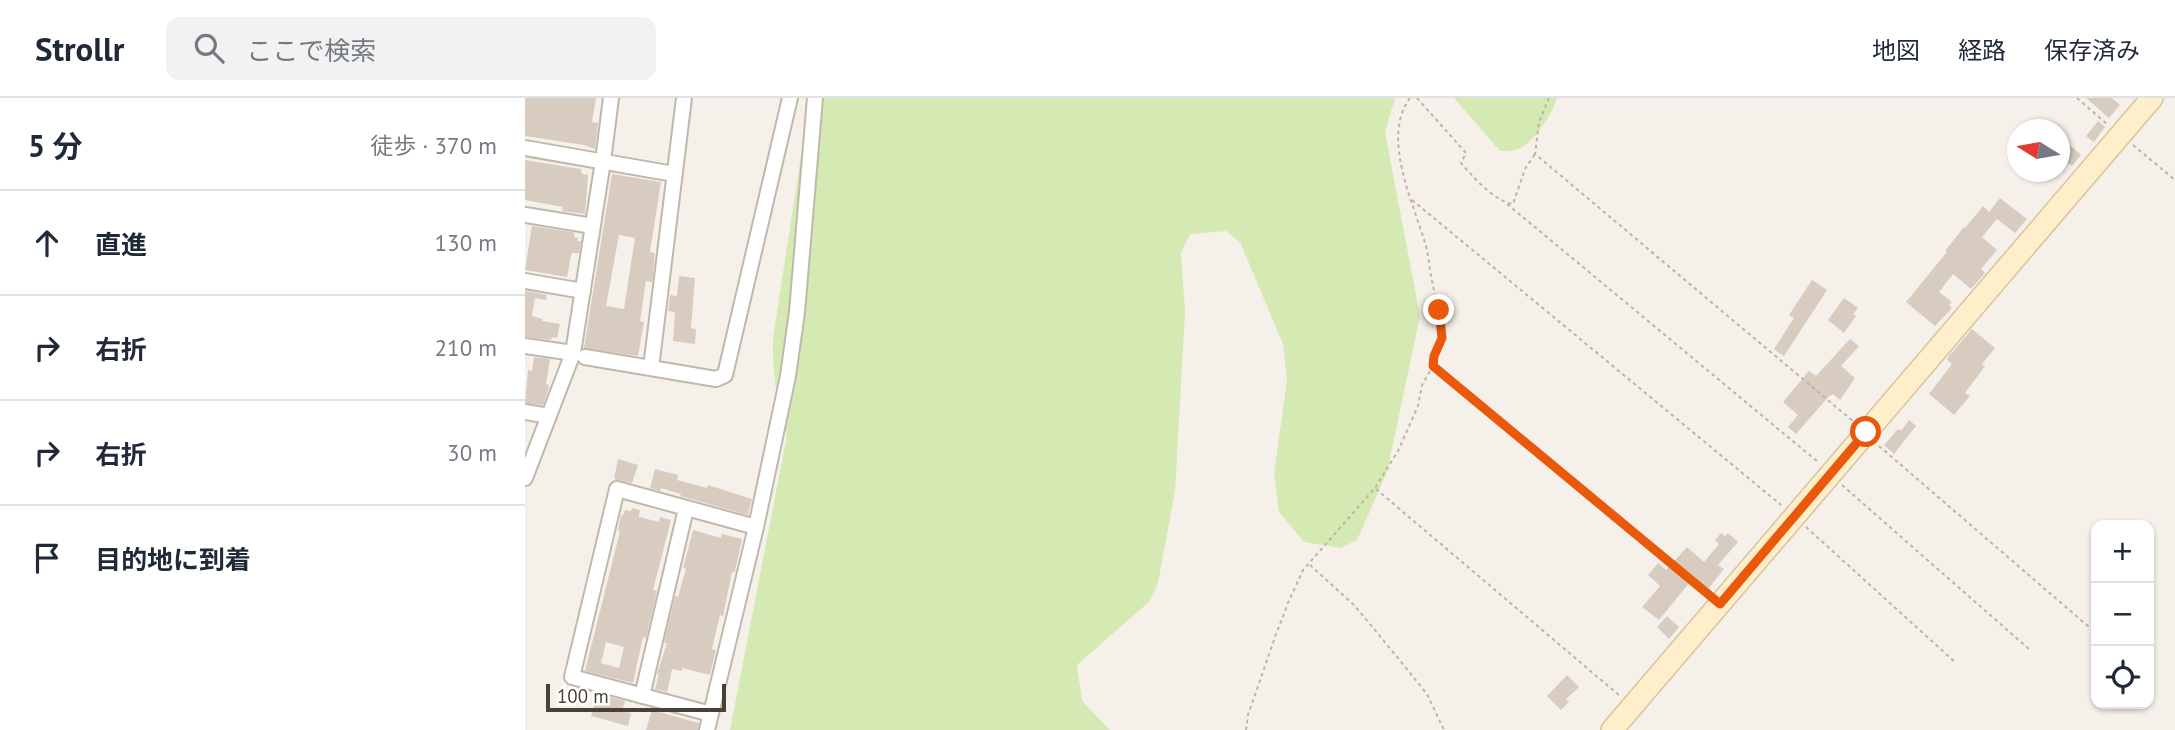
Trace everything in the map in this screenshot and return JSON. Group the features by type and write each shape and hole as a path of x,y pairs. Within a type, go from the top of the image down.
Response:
{"street":[{"path":"525,477 549,415 579,355 583,291 611,98"},
{"path":"651,368 684,98"},
{"path":"525,345 716,379 725,375 790,98"},
{"path":"708,730 788,376 815,98"},
{"path":"1612,730 2152,98"},
{"path":"525,148 674,174"},
{"path":"525,215 593,226"},
{"path":"525,281 583,291"},
{"path":"525,412 549,415"},
{"path":"711,714 572,677 617,489 756,527"},
{"path":"642,695 686,509"}],"path":[{"path":"1246,730 1248,715 1288,603 1303,570 1375,488 1398,451 1418,406 1422,385 1433,366 1434,356 1442,338 1426,247 1401,167 1399,137 1402,109 1410,98"},
{"path":"1417,98 1466,153 1461,163 1485,188 1831,474 2030,650"},
{"path":"1507,204 1513,204 1525,169 1535,154 1539,122 1549,98"},
{"path":"2077,98 2175,180"},
{"path":"1535,154 2091,629"},
{"path":"1412,200 1794,517 1957,663"},
{"path":"1433,366 1720,604"},
{"path":"1375,488 1633,707"},
{"path":"1309,564 1355,606 1393,652 1427,694 1444,730"}],"green space":[{"path":"810,98 1395,98 1385,132 1420,316 1387,472 1357,540 1341,548 1304,542 1279,512 1274,474 1287,380 1283,344 1240,242 1226,231 1190,234 1181,253 1185,311 1175,491 1158,583 1150,601 1077,665 1082,701 1110,730 730,730 787,435 776,387 773,338"},
{"path":"1454,98 1557,98 1547,119 1530,141 1518,149 1500,151"}],"building":[{"path":"525,98 596,98 592,122 598,123 595,149 525,136"},
{"path":"2086,98 2112,98 2120,105 2109,118"},
{"path":"2098,121 2105,127 2094,142 2086,136"},
{"path":"2070,145 2081,155 2072,166 2070,164"},
{"path":"525,160 581,169 582,174 588,175 585,214 562,211 563,207 525,200"},
{"path":"612,174 661,182 650,252 655,253 653,275 652,282 646,281 640,321 644,322 638,356 584,348","holes":["619,235 635,238 624,309 606,306"]},
{"path":"2000,198 2027,219 2015,233 1997,219 1982,237 1997,250 1981,269 1985,273 1971,289 1953,274 1939,292 1952,302 1949,305 1952,308 1935,326 1906,302 1964,227 1983,206 1989,212"},
{"path":"532,226 571,232 578,238 577,241 581,241 579,253 572,253 567,277 525,270"},
{"path":"679,276 695,278 691,328 696,329 695,344 673,341 675,312 668,311 670,295 677,296"},
{"path":"1812,280 1827,290 1784,356 1774,349 1794,318 1789,315"},
{"path":"525,291 547,295 546,300 535,298 532,316 560,324 557,338 552,337 551,340 525,337"},
{"path":"1844,298 1858,308 1853,314 1856,316 1844,333 1828,320"},
{"path":"1972,329 1995,348 1965,393 1970,396 1954,415 1929,394 1952,364 1947,360 1948,357"},
{"path":"1850,339 1859,346 1841,366 1855,378 1840,400 1833,394 1830,395 1796,434 1788,427 1798,415 1783,402 1809,371 1816,376"},
{"path":"534,357 550,359 546,384 549,385 543,405 525,403 528,370 532,371"},
{"path":"1909,420 1916,426 1894,454 1884,445 1898,429 1901,431"},
{"path":"618,459 638,465 632,483 614,479"},
{"path":"655,469 678,475 677,480 707,488 708,485 752,499 748,515 661,488 660,491 650,488"},
{"path":"632,508 640,510 639,517 659,522 660,517 671,520 653,590 657,591 633,683 585,671 620,531 621,515 625,510 631,511","holes":["606,642 624,647 619,668 601,663"]},
{"path":"693,530 721,538 722,534 742,539 712,649 716,650 710,675 682,668 682,671 672,669 667,692 655,689 657,674 667,643 664,643 675,596 678,597 686,569 683,568"},
{"path":"1721,533 1725,536 1728,533 1738,542 1718,565 1724,569 1708,589 1694,577 1659,620 1642,607 1660,586 1648,575 1658,563 1666,570 1687,547 1704,562 1719,544 1715,540"},
{"path":"1667,616 1679,627 1669,639 1657,627"},
{"path":"1567,675 1579,687 1566,699 1569,702 1561,710 1547,696"},
{"path":"597,694 625,701 622,711 631,713 628,726 591,716"},
{"path":"652,710 699,723 698,730 646,730"}],"route":[{"path":"1439,310 1442,338 1434,356 1433,366 1720,604 1866,432"}]}
